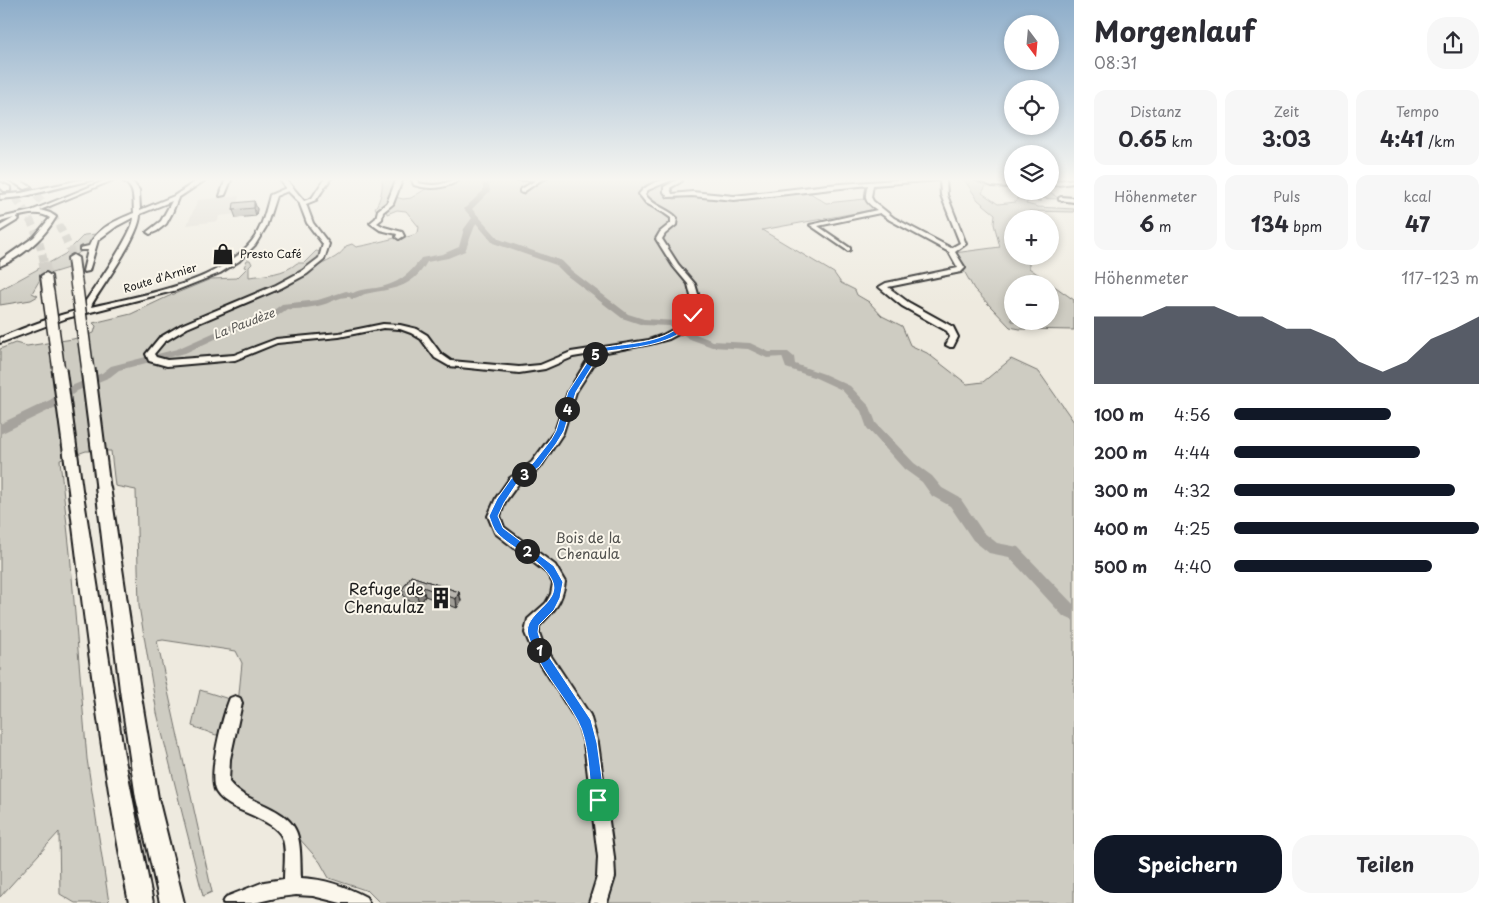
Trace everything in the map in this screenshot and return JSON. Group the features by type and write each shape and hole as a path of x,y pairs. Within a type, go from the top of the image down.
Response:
{"highway":[{"path":"73,258 130,690 147,798 172,903"},
{"path":"46,276 108,725 123,819 141,903"}],"street":[{"path":"0,228 16,220"},
{"path":"0,264 32,243 45,230 51,220"},
{"path":"86,271 92,241 98,234 125,220"},
{"path":"87,310 88,304 130,236 137,220"},
{"path":"150,232 158,230 165,220"},
{"name":"Route d'Arnier","path":"0,341 42,324 87,310 161,292 198,280 241,255 254,243 264,220"},
{"path":"309,220 326,245 324,254 316,264 288,283 232,305 164,338 152,348 150,354 152,359 167,363 235,357 276,341 339,335 383,326 414,330 424,337 438,356 450,363 527,370 542,367 572,355 654,341 681,329 693,315 697,304 691,284 660,242 660,236 674,224 675,220"},
{"path":"379,220 373,223 380,228 388,228 400,233 401,236 399,237"},
{"path":"833,220 813,224 848,249"},
{"path":"896,220 952,252 962,268 961,270 886,284 883,287 905,304 950,329 954,334 950,346"},
{"path":"952,252 963,244 954,220"},
{"path":"82,249 92,247"},
{"path":"598,350 572,392 560,431 554,442 536,465 514,481 500,501 494,516 500,530 551,569 558,582 557,595 550,607 534,623 532,632 538,648 585,720 591,743 606,857 606,877 598,903"},
{"path":"236,703 220,770 222,785 230,795 281,823 290,835 294,885"},
{"path":"232,903 253,894 294,885 330,890 346,895 360,903"}],"shaded area":[{"path":"189,220 218,220 218,221 187,225"}],"green space":[{"name":"Bois de la Chenaula","path":"413,220 816,220 762,230 834,273 841,283 855,290 857,295 869,302 882,316 902,326 910,345 927,353 967,384 983,382 1011,359 1039,372 1074,422 1074,903 380,903 368,891 329,878 320,862 283,820 224,781 238,704 242,663 236,651 163,640 157,641 212,892 203,896 157,713 139,606 136,490 115,486 111,451 86,451 60,460 70,553 87,759 109,903 75,903 60,894 59,832 0,897 0,349 15,343 27,346 73,339 94,333 96,326 93,323 131,314 211,279 237,278 247,268 244,267 247,260 250,260 252,264 249,267 249,277 268,275 287,270 297,263 304,263 316,251 322,252 317,259 320,265 335,257 346,246 352,244 356,247 408,237 418,233 419,227"},
{"path":"994,220 1004,220 1004,265 1029,265 1029,268 1039,275 1004,275 1004,321 974,289 954,253 1000,247"},
{"path":"97,234 90,241 88,250 80,252 68,261 68,268 42,276 32,293 38,296 31,300 0,305 0,290 65,254 84,235"},
{"path":"1059,289 1074,300 1074,330 1059,330"},
{"path":"200,690 229,699 221,734 216,735 192,726"}],"building":[{"path":"411,576 459,592 456,599 423,587 417,596 402,590"}],"waterway":[{"name":"La Paudèze","path":"0,430 54,403 73,389 106,375 115,368 181,351 236,326 273,315 285,306 296,307 302,304 319,303 346,294 354,296 361,292 380,290 399,284 417,272 424,260 446,256 462,249 468,229 474,220"},
{"path":"478,220 496,241 559,263 569,273 625,316 643,322 672,323 694,337 712,344 750,346 767,355 784,354 789,357 790,366 820,376 846,388 866,410 871,425 909,466 927,479 937,492 955,502 978,536 994,549 1013,551 1069,611 1074,614"}],"tunnel":[{"path":"30,220 36,232 44,263"},
{"path":"56,220 73,258"},
{"path":"44,262 46,276"}],"place":[{"name":"Presto Café","path":"223,254"},
{"name":"Refuge de Chenaulaz","path":"441,598"}],"route":[{"path":"598,800 591,743 585,720 538,648 532,632 534,623 550,607 557,595 558,582 551,569 500,530 494,516 500,501 514,481 536,465 554,442 560,431 572,392 595,353 598,350 650,342 666,337 681,329 693,315"}]}
